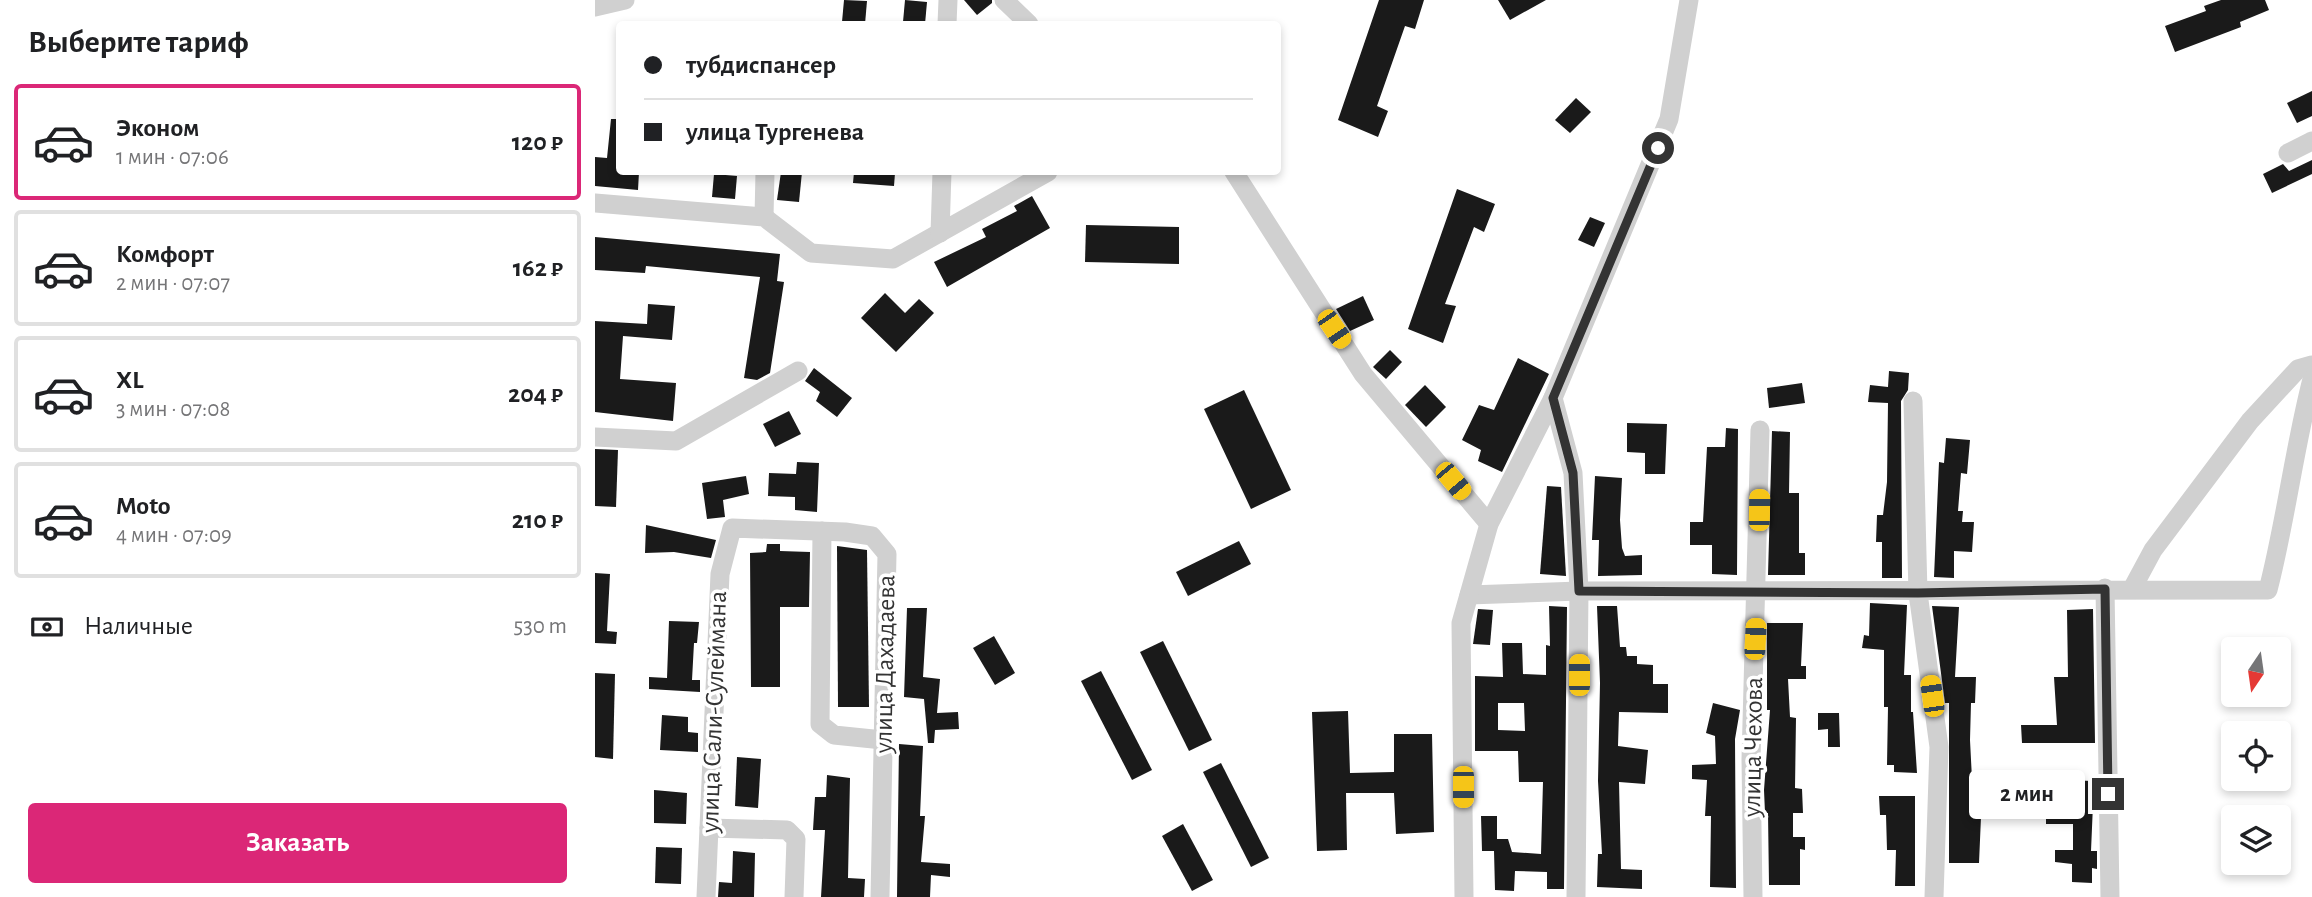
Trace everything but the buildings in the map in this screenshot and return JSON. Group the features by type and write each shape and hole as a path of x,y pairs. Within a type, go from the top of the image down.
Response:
{"street":[{"path":"595,7 625,0"},
{"path":"947,21 948,0"},
{"path":"1004,0 1026,21"},
{"path":"1464,897 1461,622 1489,524 1553,398 1669,119 1689,0"},
{"path":"2288,153 2312,141"},
{"path":"764,217 765,175"},
{"path":"940,233 942,175"},
{"path":"595,203 764,217 811,253 893,259 1043,175"},
{"path":"1236,175 1274,240 1363,374 1489,524"},
{"path":"2132,589 2153,550 2250,421 2298,369 2312,365"},
{"path":"595,437 675,441 798,371"},
{"path":"1469,595 1579,591 1918,593 2105,589 2268,590 2282,538 2295,444 2312,380"},
{"path":"1553,398 1573,473 1579,591 1576,897"},
{"path":"1913,401 1918,593 1939,747 1934,897"},
{"name":"улица Чехова","path":"1753,897 1751,760 1760,430"},
{"name":"улица Дахадаева","path":"731,528 823,531 872,536 887,554 880,897"},
{"name":"улица Сали-Сулеймана","path":"706,897 720,574 731,528"},
{"path":"823,531 820,724 834,735 883,740"},
{"path":"2105,589 2110,897"},
{"path":"709,828 787,830 796,839 794,897"}],"route":[{"path":"1658,148 1553,398 1573,473 1579,591 1918,593 2105,589 2108,794"}]}
